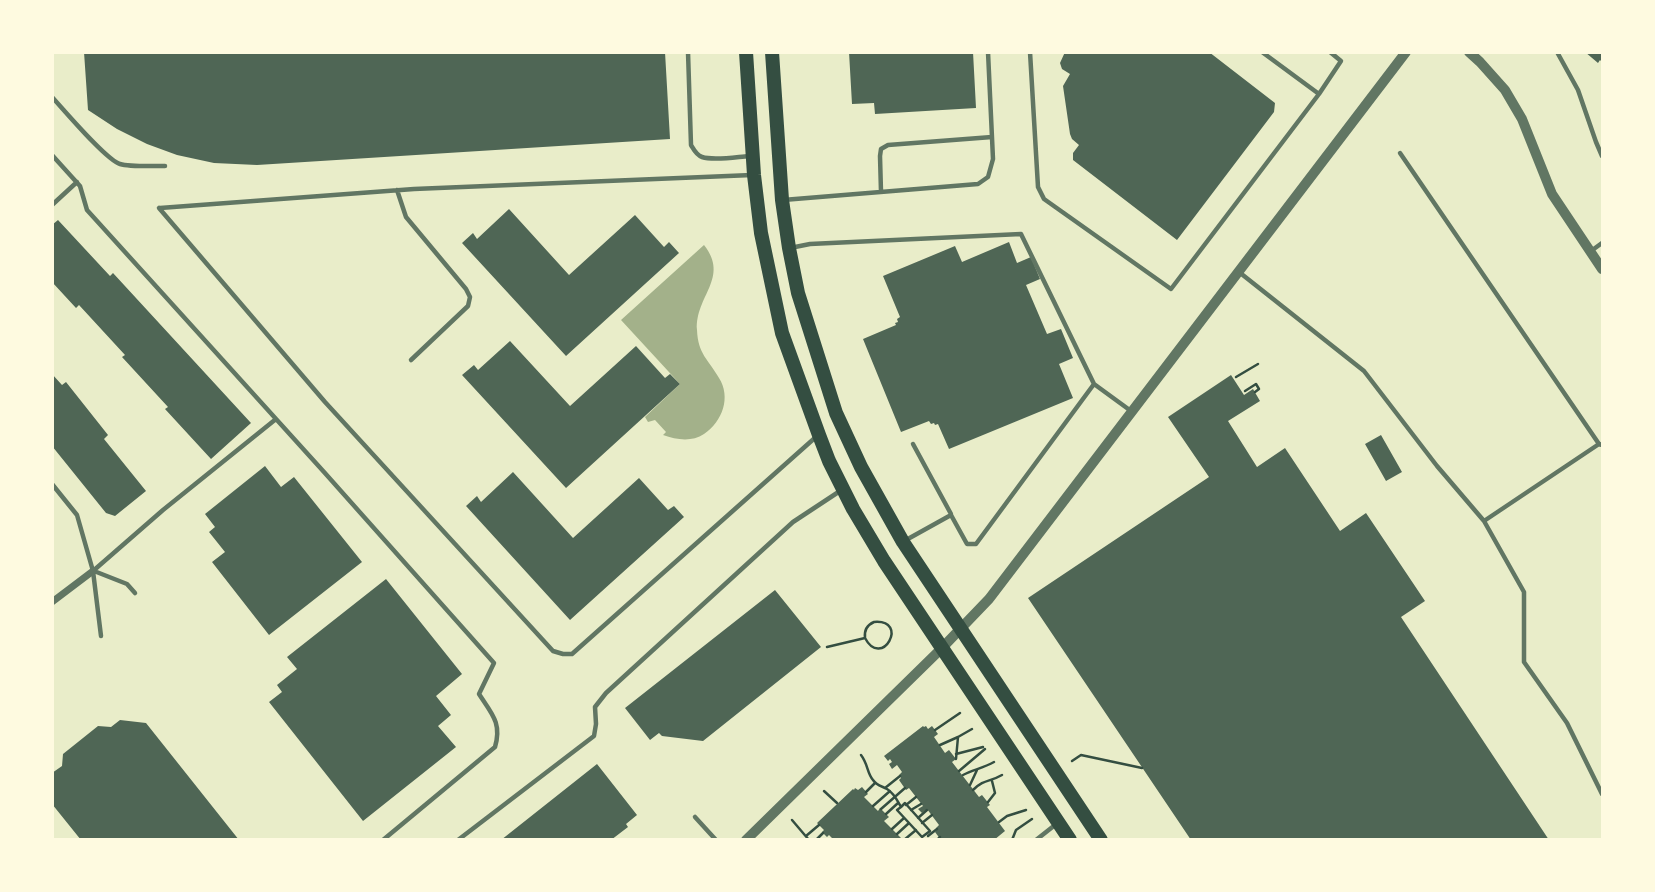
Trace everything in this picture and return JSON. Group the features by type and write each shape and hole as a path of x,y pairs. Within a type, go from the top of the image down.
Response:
{"main road":[{"path":"746,52 754,175 761,233 782,333 819,435 843,489 884,561 1070,839"},
{"path":"772,52 782,200 789,248 798,293 836,413 861,467 903,542 1101,839"}],"street":[{"path":"746,839 989,599 1406,52"},
{"path":"1469,52 1505,90 1522,118 1552,194 1602,269"},
{"path":"52,602 93,570"}],"lane":[{"path":"688,52 691,145 695,153 713,158 753,156"},
{"path":"782,200 978,184 988,177 992,166 988,52"},
{"path":"1030,52 1038,187 1044,199 1171,289 1319,94 1341,61 1330,52"},
{"path":"1262,52 1319,94"},
{"path":"1557,52 1578,90 1602,156"},
{"path":"52,97 73,121 119,164 165,166"},
{"path":"881,192 881,149 888,145 992,137"},
{"path":"1400,153 1601,444 1484,521"},
{"path":"52,155 80,186 87,210 494,663 480,694 496,720 499,734 495,747 383,839"},
{"path":"754,175 397,190 159,208 325,402 553,651 572,654 819,435"},
{"path":"52,205 77,182"},
{"path":"397,190 406,217 470,297 468,306 411,359"},
{"path":"789,248 810,244 1021,234 1094,384 1131,412"},
{"path":"1590,251 1602,243"},
{"path":"1238,272 1364,370 1437,466 1484,521 1524,592 1524,662 1567,723 1602,794"},
{"path":"913,444 967,544 976,544 1094,384"},
{"path":"93,570 276,419"},
{"path":"52,484 77,515 93,570 102,636"},
{"path":"458,839 594,736 595,707 607,692 793,522 843,489"},
{"path":"903,542 951,515"},
{"path":"93,570 127,584 135,593"},
{"path":"695,817 716,839"},
{"path":"1035,839 1058,822"}],"path":[{"path":"1236,377 1258,364"},
{"path":"1245,391 1256,384 1259,389 1255,392"},
{"path":"874,622 884,622 890,627 892,636 888,644 879,648 871,646 865,638 865,631 874,622"},
{"path":"827,648 865,638"},
{"path":"935,730 960,713"},
{"path":"940,745 972,729"},
{"path":"956,759 957,737"},
{"path":"956,754 984,748 959,771"},
{"path":"861,755 867,762 870,776 875,783 890,791 899,805 897,810 922,837 928,837 937,830"},
{"path":"1072,761 1081,755 1142,768"},
{"path":"963,775 994,762"},
{"path":"970,785 977,770"},
{"path":"974,790 980,783 992,781 1002,775"},
{"path":"885,788 900,776"},
{"path":"988,802 995,793 992,781"},
{"path":"866,792 875,783"},
{"path":"881,809 905,788"},
{"path":"824,791 837,803"},
{"path":"873,806 890,791"},
{"path":"906,805 916,797"},
{"path":"886,814 905,803 930,831 928,837"},
{"path":"911,810 921,804"},
{"path":"918,818 928,810"},
{"path":"999,822 1007,816 1026,810"},
{"path":"922,822 932,815"},
{"path":"892,829 904,818"},
{"path":"1012,839 1016,830 1032,819"},
{"path":"792,820 808,838 819,825"},
{"path":"897,834 909,823"},
{"path":"904,839 916,830"},
{"path":"816,839 823,833"},
{"path":"915,839 920,835"}],"shaded area":[{"path":"704,245 714,267 710,287 698,318 698,338 702,351 723,385 725,401 720,416 711,429 694,438 679,439 663,435 666,432 655,420 648,422 645,417 680,384 621,320"}],"building":[{"path":"84,52 665,52 670,139 257,165 214,163 177,155 147,144 88,110"},
{"path":"849,52 973,52 976,108 875,114 874,103 852,104"},
{"path":"1065,52 1209,52 1275,103 1274,112 1177,240 1073,160 1073,153 1079,145 1070,134 1063,86 1070,74 1062,69 1060,63"},
{"path":"1585,52 1602,52 1602,62 1600,60 1598,63"},
{"path":"509,209 569,275 635,215 664,247 669,242 679,253 566,356 462,243 473,233 477,239"},
{"path":"58,220 110,276 113,273 251,423 211,459 122,357 125,355 79,305 76,308 52,282 52,225"},
{"path":"1009,242 1017,263 1031,257 1040,279 1026,285 1047,334 1061,329 1073,358 1059,364 1073,398 949,449 938,424 931,424 929,421 901,432 863,339 896,325 900,317 883,276 955,246 962,262"},
{"path":"510,341 570,406 636,346 665,378 670,374 680,384 566,488 462,375 474,365 478,370"},
{"path":"52,374 62,385 66,382 108,435 104,439 146,491 115,516 106,513 52,446"},
{"path":"1231,375 1244,395 1253,389 1260,401 1228,421 1257,467 1285,448 1340,531 1366,513 1425,601 1401,617 1549,840 1191,840 1028,598 1209,477 1168,417"},
{"path":"1381,435 1402,472 1386,481 1365,444"},
{"path":"265,466 281,487 294,477 362,562 269,635 212,562 225,552 209,532 215,527 205,514"},
{"path":"513,472 573,538 639,478 668,510 674,506 684,517 570,620 466,506 477,496 481,502"},
{"path":"386,579 462,674 436,696 451,715 438,726 456,747 363,821 269,702 282,692 277,685 297,669 287,657"},
{"path":"775,590 821,647 703,741 662,736 659,733 650,740 625,708"},
{"path":"120,720 146,723 239,840 81,840 52,804 52,773 62,766 63,754 98,726 111,727"},
{"path":"923,726 928,729 932,726 938,734 934,737 945,753 949,750 956,759 952,762 979,797 982,795 990,805 987,807 1005,831 994,840 941,840 935,832 939,825 927,809 922,813 918,809 923,806 899,780 902,772 897,765 892,769 889,764 892,762 884,756"},
{"path":"597,764 637,815 626,824 628,827 611,840 501,840"},
{"path":"862,787 868,794 864,797 878,811 880,808 889,817 884,821 903,840 834,840 822,832 824,830 817,823 853,789"}]}
